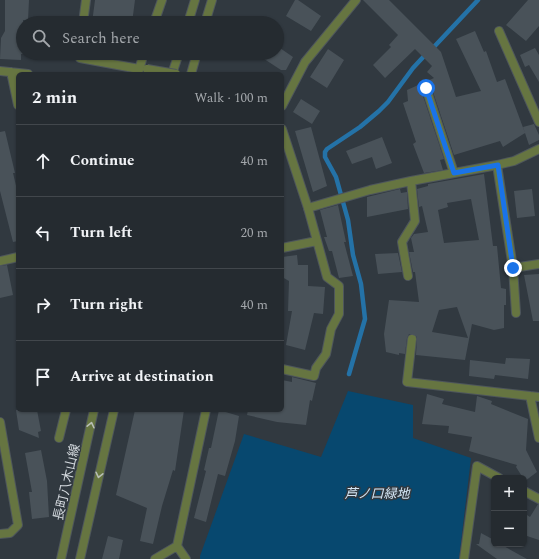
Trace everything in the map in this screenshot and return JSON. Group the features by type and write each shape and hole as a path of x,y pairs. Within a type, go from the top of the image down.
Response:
{"street":[{"path":"84,16 86,0"},
{"path":"156,16 162,0"},
{"path":"190,16 195,0"},
{"path":"208,16 212,0"},
{"path":"284,102 305,62 356,0"},
{"path":"499,31 539,122"},
{"path":"89,60 153,72"},
{"path":"141,71 143,60"},
{"path":"173,72 177,60"},
{"path":"192,72 195,60"},
{"path":"0,72 16,73"},
{"path":"11,72 16,96"},
{"path":"426,88 454,173"},
{"path":"284,135 308,208 327,277 338,286 339,314 331,329 326,354 316,368 314,376 284,369"},
{"path":"308,208 370,190 514,161 539,149"},
{"path":"498,165 513,268 516,313"},
{"path":"408,276 402,242 415,221 411,181"},
{"path":"284,248 317,241"},
{"path":"0,261 16,257"},
{"path":"513,268 539,264"},
{"path":"412,339 407,382 539,397"},
{"path":"530,396 539,438"},
{"path":"60,438 66,412"},
{"name":"長町八木山線","path":"61,559 94,412"},
{"path":"80,559 114,412"},
{"path":"186,559 177,546 206,412"},
{"path":"0,422 18,525 10,533 0,534"},
{"path":"464,559 476,466 493,475"},
{"path":"527,493 539,499"},
{"path":"154,559 177,546"}],"green space":[{"name":"芦ノ口緑地","path":"348,391 413,405 413,438 471,458 459,559 200,559 244,434 321,457"}],"building":[{"path":"5,0 29,0 28,16 16,16 16,60 0,59 1,38 5,31"},
{"path":"95,0 135,0 133,16 93,16"},
{"path":"295,0 298,0 321,16 311,31 286,16"},
{"path":"363,0 389,0 441,52 456,97 481,91 456,39 475,31 484,52 486,51 497,82 505,79 525,133 503,147 500,141 454,155 431,86 424,83 421,90 444,159 440,160 443,170 424,173 413,144 416,142 403,103 408,101 407,90 434,78 427,72 432,66 415,49 385,78 373,65 391,47 389,45 398,35"},
{"path":"528,0 539,0 539,26 526,41 506,25"},
{"path":"535,48 539,55 539,82 529,65 525,67 520,55"},
{"path":"328,49 344,60 327,88 310,77"},
{"path":"284,51 293,57 286,70 281,70 266,60 284,60"},
{"path":"301,99 320,111 312,124 293,112"},
{"path":"534,124 539,135 539,140 529,145 523,127"},
{"path":"311,127 327,186 313,192 295,131"},
{"path":"5,131 15,173 13,173 16,186 16,241 13,242 0,191 0,132"},
{"path":"382,137 392,163 376,169 372,157 352,164 346,151"},
{"path":"484,174 493,246 497,246 501,288 506,289 504,328 494,330 472,324 465,360 416,355 417,337 412,334 409,334 407,338 405,354 399,353 399,355 386,352 384,334 389,300 419,302 415,272 413,272 409,252 414,252 411,238 414,234 428,232 422,206 419,207 417,189 428,186 428,184","holes":["471,199 479,240 444,243 438,210 448,207 447,203","457,307 468,338 432,332 439,310"]},
{"path":"400,189 401,193 407,192 408,209 367,217 367,197"},
{"path":"532,189 535,216 517,218 514,191"},
{"path":"338,205 346,242 344,242 353,276 339,278 332,251 329,251 324,237 327,237 320,210"},
{"path":"398,253 402,272 378,274 375,254"},
{"path":"297,255 298,265 308,265 308,286 325,287 323,314 314,313 305,350 286,345 292,311 288,311 289,281 284,278 284,257"},
{"path":"7,265 13,295 0,298 0,266"},
{"path":"539,274 539,321 533,321 524,275"},
{"path":"506,358 530,359 528,379 495,375 494,379 469,376 470,360 505,364"},
{"path":"292,377 316,383 312,401 310,400 306,425 277,422 247,415 248,412 284,412 284,380 292,382"},
{"path":"427,394 444,399 442,404 475,412 477,396 492,401 491,404 528,419 526,450 537,472 527,480 527,475 521,475 516,467 517,465 469,451 472,437 448,433 449,426 422,424"},
{"path":"16,412 37,412 41,431 38,432 39,438 19,430"},
{"path":"135,412 184,412 175,471 173,470 162,506 153,544 140,541 147,508 116,495"},
{"path":"219,412 226,412 239,416 235,441 225,476 218,474 206,522 194,518 206,471 204,470 209,448 211,448"},
{"path":"41,450 47,481 49,517 32,519 29,492 32,492 25,453"},
{"path":"539,504 539,540 527,536 527,515 530,517"},
{"path":"481,533 491,538 491,547 505,547 527,559 497,559 476,544 479,544"},
{"path":"108,536 123,540 119,559 102,559"}],"waterway":[{"path":"432,49 478,0"},
{"path":"349,374 365,319 361,284 353,255 348,220 336,177 325,157 325,152 327,149 360,127 379,111 388,102 413,68 426,54"}],"route":[{"path":"426,88 454,173 498,165 513,268"}]}
